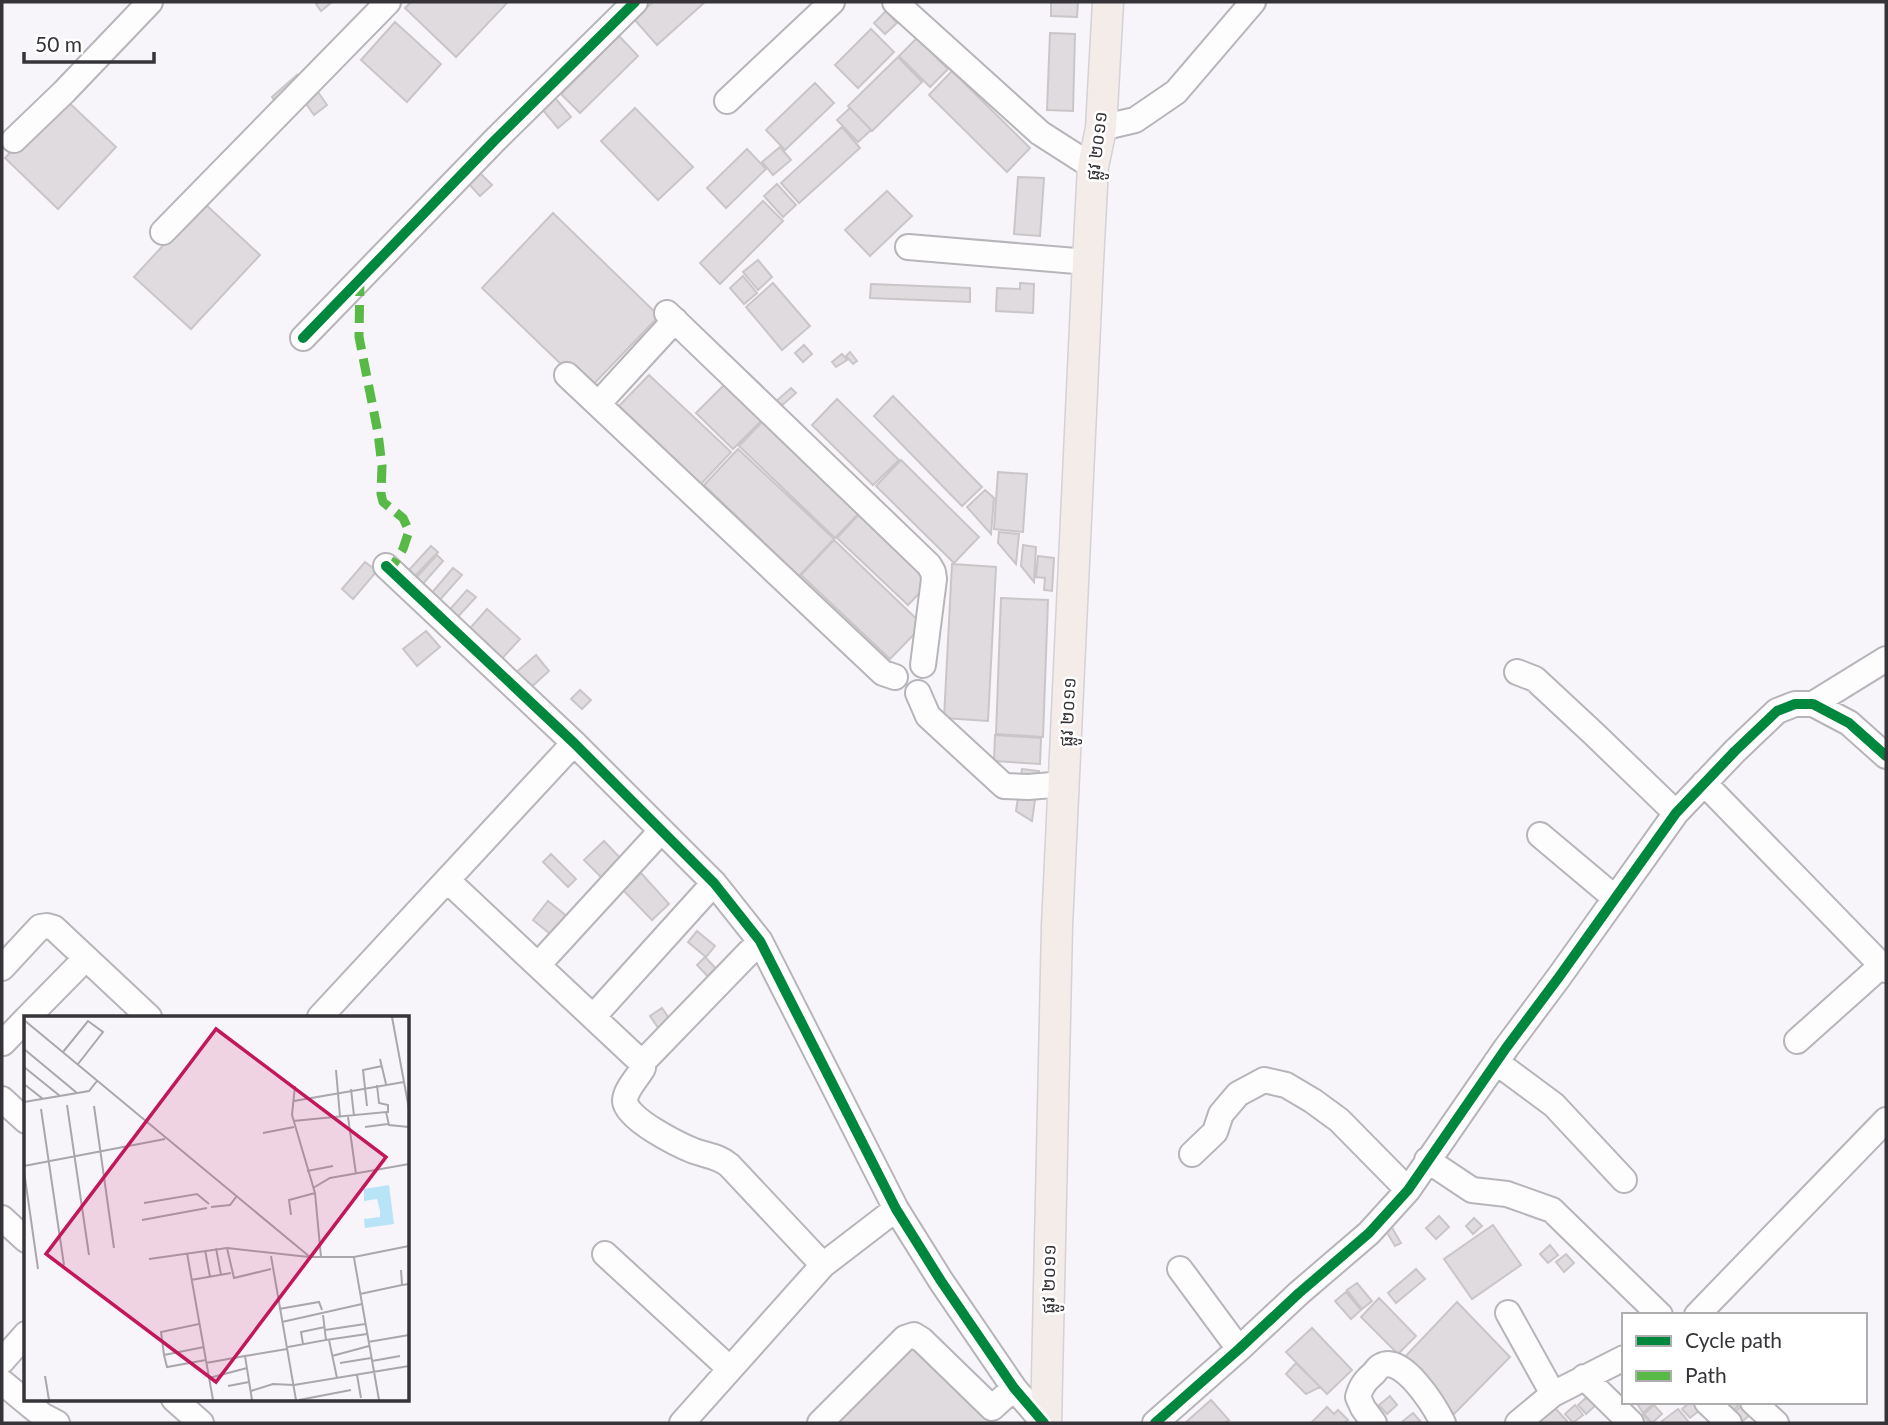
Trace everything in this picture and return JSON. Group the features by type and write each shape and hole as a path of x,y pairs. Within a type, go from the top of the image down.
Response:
{"main road":[{"name":"ផ្លូវ ២០១១","path":"1045,1423 1057,926 1093,167 1101,128 1108,2"}],"street":[{"path":"14,140 150,2"},
{"path":"163,232 388,2"},
{"path":"303,338 495,140 635,2"},
{"path":"727,101 832,2"},
{"path":"895,2 1040,133 1093,167"},
{"path":"1101,128 1135,120 1176,92 1253,2"},
{"path":"908,247 1088,262"},
{"path":"598,404 671,316 929,565 934,579 923,665"},
{"path":"567,375 883,673 895,677"},
{"path":"386,566 573,743 714,883 760,941 896,1209 1014,1388 1045,1423"},
{"path":"1812,704 1886,659"},
{"path":"913,660 923,665 927,670 928,681 923,690 912,694 902,691 895,677 899,666 913,660"},
{"path":"1517,672 1535,680 1676,813"},
{"path":"918,693 928,716 1004,786 1065,784"},
{"path":"1155,1423 1369,1233 1408,1190 1496,1062 1676,813 1777,711 1795,704 1812,704 1849,723 1886,756"},
{"path":"321,1016 573,743"},
{"path":"1704,783 1884,968 1797,1041"},
{"path":"538,965 661,831"},
{"path":"1540,835 1615,898"},
{"path":"447,880 642,1063"},
{"path":"593,1017 714,883"},
{"path":"2,968 40,927 54,928 148,1016"},
{"path":"760,941 642,1063 641,1071 625,1099 628,1110 656,1131 706,1155 720,1157 822,1265"},
{"path":"29,1016 86,958"},
{"path":"3,1043 24,1021"},
{"path":"1496,1062 1554,1105 1623,1180"},
{"path":"1192,1154 1215,1132 1222,1114 1238,1094 1264,1080 1286,1085 1339,1120 1408,1190"},
{"path":"2,1099 24,1119"},
{"path":"1699,1313 1886,1120"},
{"path":"1427,1160 1472,1190 1507,1194 1552,1210 1658,1313"},
{"path":"682,1423 822,1265 896,1209"},
{"path":"2,1218 24,1238"},
{"path":"605,1254 730,1369"},
{"path":"1180,1269 1240,1349"},
{"path":"1508,1313 1553,1394"},
{"path":"820,1423 905,1338 914,1335 999,1416 1014,1388"},
{"path":"2,1361 24,1336"},
{"path":"1518,1423 1553,1394 1622,1359"},
{"path":"1374,1423 1358,1396 1361,1385 1382,1365 1391,1364 1401,1367 1427,1396 1443,1423"},
{"path":"1584,1377 1631,1423"},
{"path":"2,1382 42,1415 57,1423"},
{"path":"175,1400 201,1423"},
{"path":"1709,1404 1729,1423"},
{"path":"1755,1404 1776,1423"}],"building":[{"path":"411,2 508,2 456,57 405,8"},
{"path":"653,2 705,2 657,45 634,19"},
{"path":"1051,2 1078,2 1077,17 1051,16"},
{"path":"331,3 321,11 316,4"},
{"path":"886,11 897,23 885,34 874,23"},
{"path":"395,22 441,64 407,102 361,60"},
{"path":"871,29 894,52 858,88 835,65"},
{"path":"1050,33 1075,34 1073,111 1047,110"},
{"path":"619,36 638,56 580,113 561,94"},
{"path":"917,38 948,69 930,87 899,56"},
{"path":"898,57 922,82 872,131 848,106"},
{"path":"952,71 1030,148 1007,172 929,95"},
{"path":"297,75 304,83 278,105 272,97"},
{"path":"815,83 834,103 785,150 766,130"},
{"path":"318,92 327,105 314,115 305,102"},
{"path":"63,97 116,147 58,209 5,158"},
{"path":"555,98 571,117 558,128 542,109"},
{"path":"635,108 693,167 658,200 601,141"},
{"path":"850,108 871,130 858,142 837,120"},
{"path":"842,127 860,148 799,203 781,183"},
{"path":"780,147 791,160 773,175 762,162"},
{"path":"747,149 766,169 726,208 707,188"},
{"path":"480,173 492,185 480,196 469,184"},
{"path":"1018,177 1044,178 1040,236 1014,234"},
{"path":"777,184 796,205 783,217 764,196"},
{"path":"887,191 912,216 870,256 845,230"},
{"path":"763,201 783,221 720,284 700,263"},
{"path":"203,202 260,255 191,329 134,277"},
{"path":"553,213 659,316 588,390 482,288"},
{"path":"758,260 772,277 758,290 743,272"},
{"path":"743,276 757,293 744,304 730,288"},
{"path":"773,283 810,326 782,350 746,307"},
{"path":"1020,283 1034,284 1033,313 996,311 997,288 1020,289"},
{"path":"871,284 970,288 970,302 870,298"},
{"path":"804,345 812,354 803,362 795,353"},
{"path":"850,352 857,361 853,364 846,356"},
{"path":"842,354 847,360 836,367 832,362"},
{"path":"649,375 731,452 701,484 619,406"},
{"path":"727,382 764,418 733,449 696,413"},
{"path":"791,388 796,393 779,408 774,403"},
{"path":"893,396 982,487 962,506 874,416"},
{"path":"837,399 899,460 873,485 812,425"},
{"path":"764,420 860,512 835,538 739,446"},
{"path":"738,449 834,539 799,576 704,485"},
{"path":"901,460 979,537 954,563 876,486"},
{"path":"998,472 1027,474 1023,532 994,529"},
{"path":"985,490 994,498 991,534 967,507"},
{"path":"861,512 932,580 908,605 837,538"},
{"path":"999,532 1019,534 1016,564 998,543"},
{"path":"834,540 923,625 890,659 801,575"},
{"path":"1023,545 1036,547 1034,582 1021,566"},
{"path":"431,546 438,552 414,577 408,571"},
{"path":"437,555 443,561 421,586 414,580"},
{"path":"1038,556 1054,558 1052,591 1044,590 1045,578 1036,577"},
{"path":"365,562 377,571 353,599 342,589"},
{"path":"952,564 996,567 988,721 944,718"},
{"path":"453,568 462,575 438,602 430,595"},
{"path":"467,590 476,597 453,622 445,615"},
{"path":"1001,598 1048,600 1043,737 996,734"},
{"path":"487,609 520,639 497,664 465,634"},
{"path":"426,631 440,647 417,666 403,649"},
{"path":"536,655 549,671 526,692 512,676"},
{"path":"580,690 591,700 582,709 571,699"},
{"path":"995,735 1041,738 1040,764 994,761"},
{"path":"1022,769 1039,771 1032,821 1016,811"},
{"path":"604,841 624,862 605,881 584,860"},
{"path":"551,854 576,879 568,887 543,862"},
{"path":"641,873 669,904 652,920 623,890"},
{"path":"548,901 574,922 559,941 533,920"},
{"path":"697,931 715,946 706,957 688,942"},
{"path":"705,957 723,976 715,984 697,965"},
{"path":"662,1008 675,1027 663,1035 650,1016"},
{"path":"1439,1216 1449,1227 1436,1239 1426,1228"},
{"path":"1474,1218 1482,1226 1473,1234 1466,1226"},
{"path":"1493,1225 1521,1265 1472,1299 1444,1259"},
{"path":"1391,1226 1401,1243 1395,1246 1386,1231"},
{"path":"1550,1245 1558,1255 1548,1263 1540,1254"},
{"path":"1566,1254 1574,1263 1564,1272 1556,1262"},
{"path":"1416,1269 1425,1279 1396,1303 1388,1293"},
{"path":"1357,1283 1372,1301 1362,1309 1347,1290"},
{"path":"1346,1292 1361,1310 1351,1319 1335,1301"},
{"path":"1379,1298 1416,1336 1398,1354 1361,1317"},
{"path":"1457,1302 1510,1357 1454,1414 1401,1361"},
{"path":"1312,1328 1352,1370 1327,1394 1286,1352"},
{"path":"908,1345 994,1423 837,1423"},
{"path":"1296,1363 1320,1387 1306,1394 1286,1374"},
{"path":"1390,1396 1397,1405 1387,1414 1379,1405"},
{"path":"1588,1396 1596,1405 1586,1414 1578,1405"},
{"path":"1211,1400 1229,1420 1225,1423 1185,1423"},
{"path":"1637,1404 1653,1404 1643,1413"},
{"path":"1688,1404 1696,1404 1700,1410 1690,1418 1682,1409"},
{"path":"1725,1404 1736,1404 1738,1406 1728,1415"},
{"path":"1575,1405 1583,1415 1573,1423 1565,1414"},
{"path":"1654,1405 1662,1414 1652,1423 1644,1414"},
{"path":"1743,1405 1750,1415 1740,1423 1732,1414"},
{"path":"1327,1407 1334,1414 1338,1410 1348,1420 1344,1423 1311,1423"},
{"path":"1554,1407 1567,1421 1542,1423 1540,1420"},
{"path":"1678,1409 1688,1421 1686,1423 1662,1421"},
{"path":"1413,1413 1421,1422 1404,1423 1403,1421"},
{"path":"1643,1414 1651,1423 1633,1422"}],"marked path":[{"path":"360,278 359,337 378,433 382,466 381,494 383,502 403,518 409,531 403,549 391,569"}],"cycle path":[{"path":"303,338 495,140 635,2"},
{"path":"386,566 574,743 714,883 760,941 896,1209 1014,1388 1044,1423"},
{"path":"1155,1423 1369,1233 1408,1190 1506,1048 1676,813 1777,711 1795,704 1813,704 1849,723 1886,756"}]}
